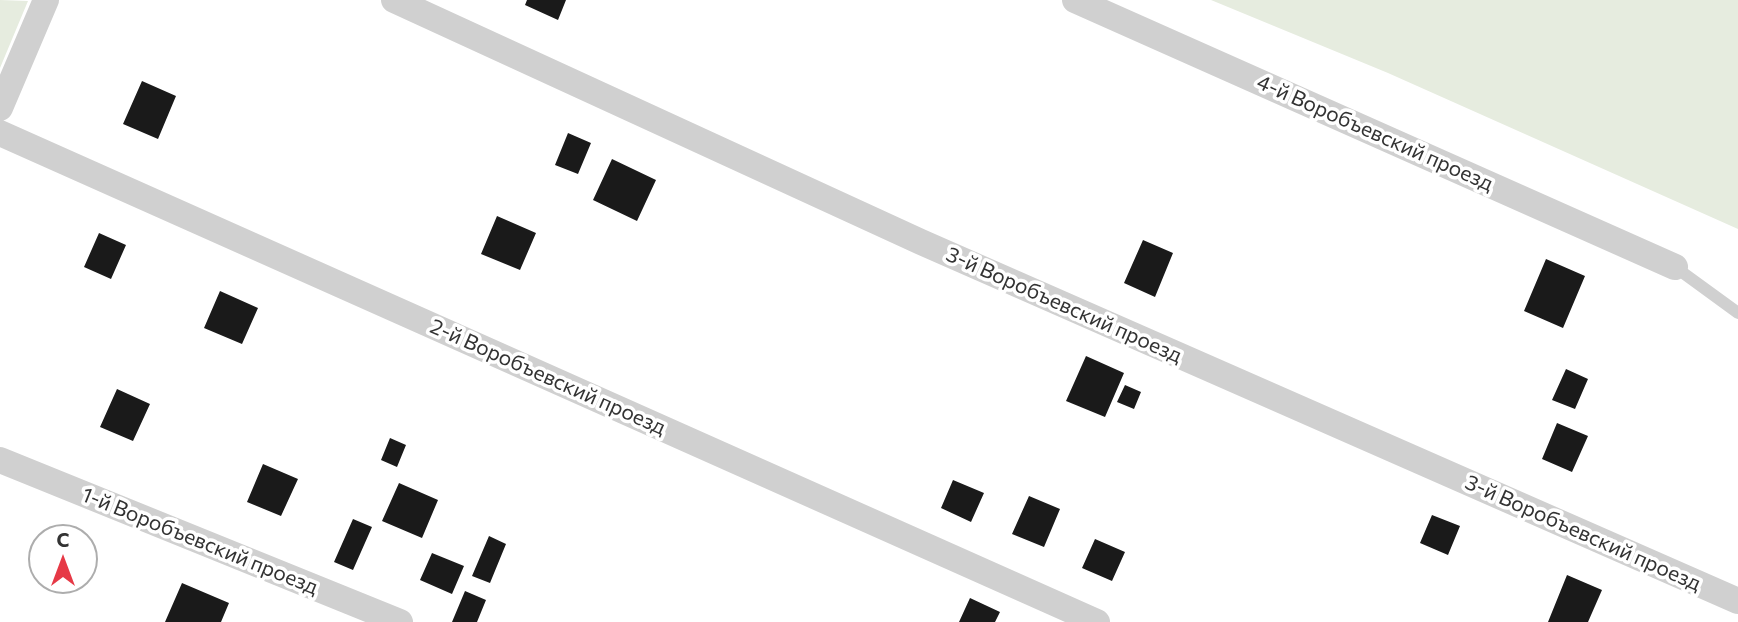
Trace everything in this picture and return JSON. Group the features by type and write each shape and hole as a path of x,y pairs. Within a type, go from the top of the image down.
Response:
{"street":[{"path":"0,108 46,0"},
{"name":"3-й Воробъевский проезд","path":"394,0 921,242 1738,601"},
{"name":"4-й Воробъевский проезд","path":"1075,0 1675,267"},
{"name":"2-й Воробъевский проезд","path":"0,133 1097,622"},
{"name":"1-й Воробъевский проезд","path":"0,460 400,622"}],"lane":[{"path":"1675,267 1738,313"}],"shaded area":[{"path":"0,0 28,1 0,68"},
{"path":"1211,0 1738,0 1738,229 1388,73"}],"building":[{"path":"527,0 566,0 558,20 525,5"},
{"path":"142,81 176,96 158,139 123,124"},
{"path":"568,133 591,143 578,174 555,165"},
{"path":"612,159 656,180 637,221 593,200"},
{"path":"497,216 536,233 520,270 481,254"},
{"path":"99,233 126,245 111,279 84,267"},
{"path":"1143,240 1173,253 1155,297 1124,283"},
{"path":"1546,259 1585,276 1563,328 1524,311"},
{"path":"220,291 258,308 242,344 204,328"},
{"path":"1086,356 1124,373 1105,417 1066,401"},
{"path":"1566,369 1588,379 1575,409 1552,400"},
{"path":"1125,385 1141,392 1134,409 1117,402"},
{"path":"117,389 150,404 133,441 100,427"},
{"path":"1557,423 1588,436 1572,472 1542,459"},
{"path":"390,438 406,445 397,467 381,460"},
{"path":"263,464 298,479 281,516 247,502"},
{"path":"953,480 984,493 971,522 941,508"},
{"path":"399,483 438,500 422,538 382,521"},
{"path":"1029,496 1060,509 1044,547 1012,534"},
{"path":"1432,515 1460,526 1448,555 1420,543"},
{"path":"353,519 372,527 353,570 334,562"},
{"path":"489,536 506,544 490,583 472,576"},
{"path":"1095,539 1125,552 1112,581 1082,568"},
{"path":"432,553 464,566 452,594 420,580"},
{"path":"1567,575 1602,590 1588,622 1548,622"},
{"path":"182,583 229,603 221,622 165,622"},
{"path":"465,591 486,600 477,622 452,622"},
{"path":"970,598 1000,612 995,622 959,622"}]}
